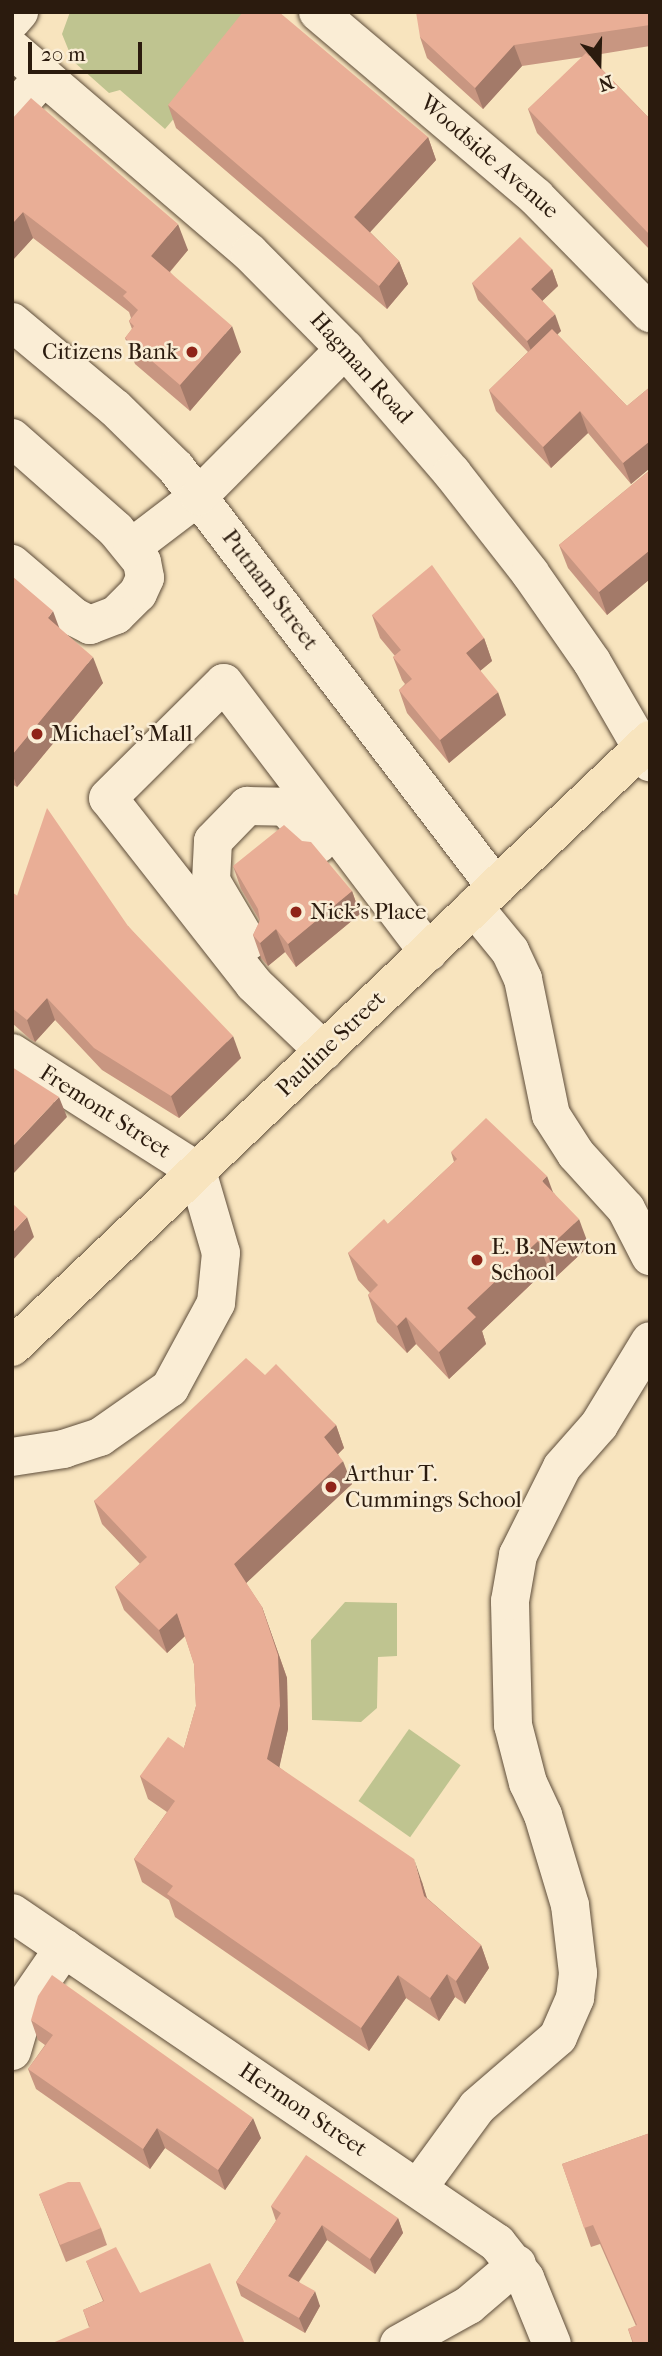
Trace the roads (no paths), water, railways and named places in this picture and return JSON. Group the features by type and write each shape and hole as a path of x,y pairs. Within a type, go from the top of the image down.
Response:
{"main road":[{"name":"Pauline Street","path":"12,1347 485,897 647,750"}],"street":[{"path":"12,20 19,12"},
{"name":"Woodside Avenue","path":"317,12 521,182 650,313"},
{"name":"Hagman Road","path":"12,49 250,253 345,349 515,552 592,662 647,750"},
{"path":"12,112 44,76"},
{"name":"Putnam Street","path":"12,322 140,431 199,496 485,897 523,979 551,1115 576,1154 626,1209 650,1256"},
{"path":"132,547 199,496 345,349"},
{"path":"12,438 132,547 145,570 143,586 116,615 99,625 74,617 12,564"},
{"path":"324,1051 285,1010 254,984 108,798 224,683 428,952"},
{"path":"285,1010 268,966 241,936 211,881 213,841 247,806 286,807 350,878 387,900"},
{"name":"Fremont Street","path":"12,1053 197,1171"},
{"path":"12,1457 64,1449 112,1430 170,1388 185,1365 216,1303 220,1276 217,1232 197,1171"},
{"path":"418,2188 477,2107 558,2036 575,1998 578,1973 570,1905 543,1815 527,1783 513,1725 510,1601 518,1555 562,1467 599,1425 650,1340"},
{"name":"Hermon Street","path":"12,1913 497,2243 517,2264 552,2344"},
{"path":"12,2051 26,2003 64,1948"},
{"path":"399,2344 470,2305 517,2264"}],"place":[{"name":"Citizens Bank","path":"192,352"},
{"name":"Michael's Mall","path":"37,734"},
{"name":"Nick's Place","path":"296,912"},
{"name":"E. B. Newton School","path":"477,1260"},
{"name":"Arthur T. Cummings School","path":"331,1487"}]}
